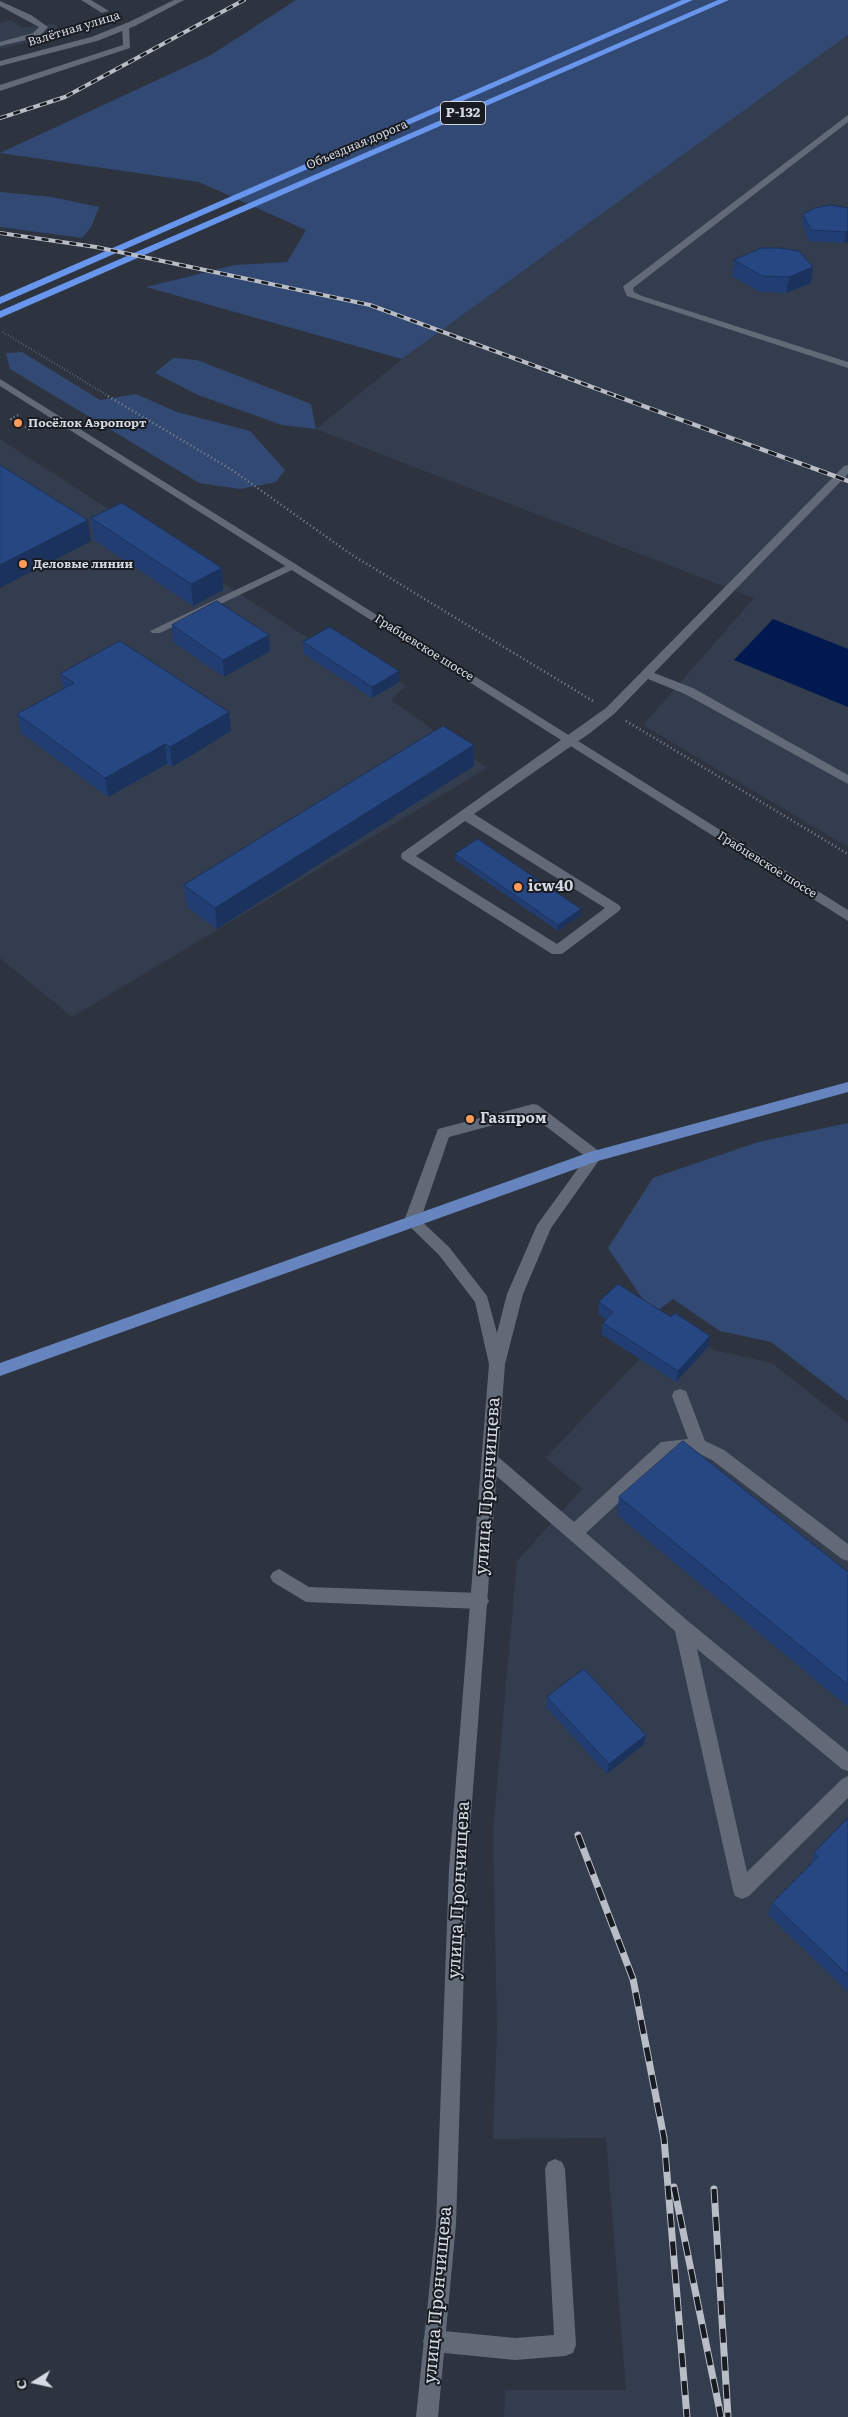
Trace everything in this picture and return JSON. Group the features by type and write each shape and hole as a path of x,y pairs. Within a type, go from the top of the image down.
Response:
{"highway":[{"name":"Объездная дорога","path":"0,301 689,0"},
{"name":"Объездная дорога","path":"0,315 200,226 725,0"}],"main road":[{"path":"0,1370 595,1156 848,1087"}],"street":[{"path":"85,0 106,11"},
{"name":"Взлётная улица","path":"0,64 94,38 125,27 180,0"},
{"path":"0,3 21,15 32,17 44,27 36,35 0,44"},
{"path":"0,88 126,46 125,27"},
{"path":"848,118 628,287 630,294 639,298 848,365"},
{"name":"Грабцевское шоссе","path":"0,382 848,916"},
{"path":"464,814 614,908 556,951 407,856 464,814 572,741 610,710 848,468"},
{"path":"156,631 292,566"},
{"path":"647,674 689,691 848,780"},
{"path":"533,1109 595,1156 545,1226 515,1294 497,1364 482,1300 444,1251 412,1221 443,1133 533,1109"},
{"name":"улица Прончищева","path":"427,2417 446,2224 458,1869 491,1462 497,1364"},
{"path":"680,1396 698,1445"},
{"path":"574,1533 666,1446 698,1445 718,1455 848,1554"},
{"path":"491,1462 683,1627 848,1763"},
{"path":"279,1577 306,1594 480,1601"},
{"path":"683,1627 742,1890 848,1785"},
{"path":"434,2341 516,2349 565,2345 555,2170"}],"path":[{"path":"0,331 232,470 352,555 848,854"}],"shaded area":[{"path":"296,0 848,0 848,35 402,359 146,287 235,265 287,262 306,230 199,182 0,153 211,55"},
{"path":"11,20 22,28 53,24 58,26 52,36 0,49 0,23"},
{"path":"848,35 848,847 643,725 754,598 316,429 402,359"},
{"path":"0,192 52,197 99,207 91,227 82,238 0,227"},
{"path":"22,352 100,400 136,394 177,412 250,431 285,470 276,482 240,489 199,483 10,369 6,353"},
{"path":"173,358 197,360 311,404 316,429 282,425 198,395 155,373"},
{"path":"0,439 314,642 331,635 406,686 391,700 487,768 72,1017 0,958"},
{"path":"773,619 848,649 848,707 734,660"},
{"path":"848,1123 848,1401 771,1342 720,1331 673,1299 653,1314 608,1248 653,1178 758,1142"},
{"path":"672,1324 714,1350 772,1363 848,1423 848,2417 504,2417 505,2390 626,2390 606,2138 493,2139 497,2029 493,1831 517,1561 582,1489 546,1458"}],"building":[{"path":"831,205 848,208 848,231 811,230 803,214 815,208"},
{"path":"762,248 799,251 813,267 789,277 762,276 734,260"},
{"path":"0,465 88,520 0,565"},
{"path":"122,503 222,568 191,584 91,518"},
{"path":"217,601 269,635 223,660 172,625"},
{"path":"330,627 399,671 372,687 303,642"},
{"path":"120,641 229,712 170,747 165,744 105,778 17,714 74,683 60,674"},
{"path":"443,726 474,745 215,908 184,885"},
{"name":"icw40","path":"478,839 581,909 558,925 455,854"},
{"path":"618,1284 671,1317 675,1313 710,1336 678,1371 603,1323 613,1312 599,1302"},
{"path":"683,1441 848,1572 848,1685 619,1497"},
{"path":"584,1669 646,1735 609,1764 547,1697"},
{"path":"848,1818 848,1975 772,1903 818,1857 814,1853"}],"railway":[{"path":"0,118 65,97 244,0"},
{"path":"0,233 96,247 370,305 619,397"},
{"path":"616,396 848,481"},
{"path":"578,1835 633,1979 664,2138 687,2417"},
{"path":"674,2187 721,2417"},
{"path":"714,2189 728,2417"}],"place":[{"name":"Посёлок Аэропорт","path":"18,423"},
{"name":"Деловые линии","path":"23,564"},
{"name":"icw40","path":"518,887"},
{"name":"Газпром","path":"470,1119"}]}
